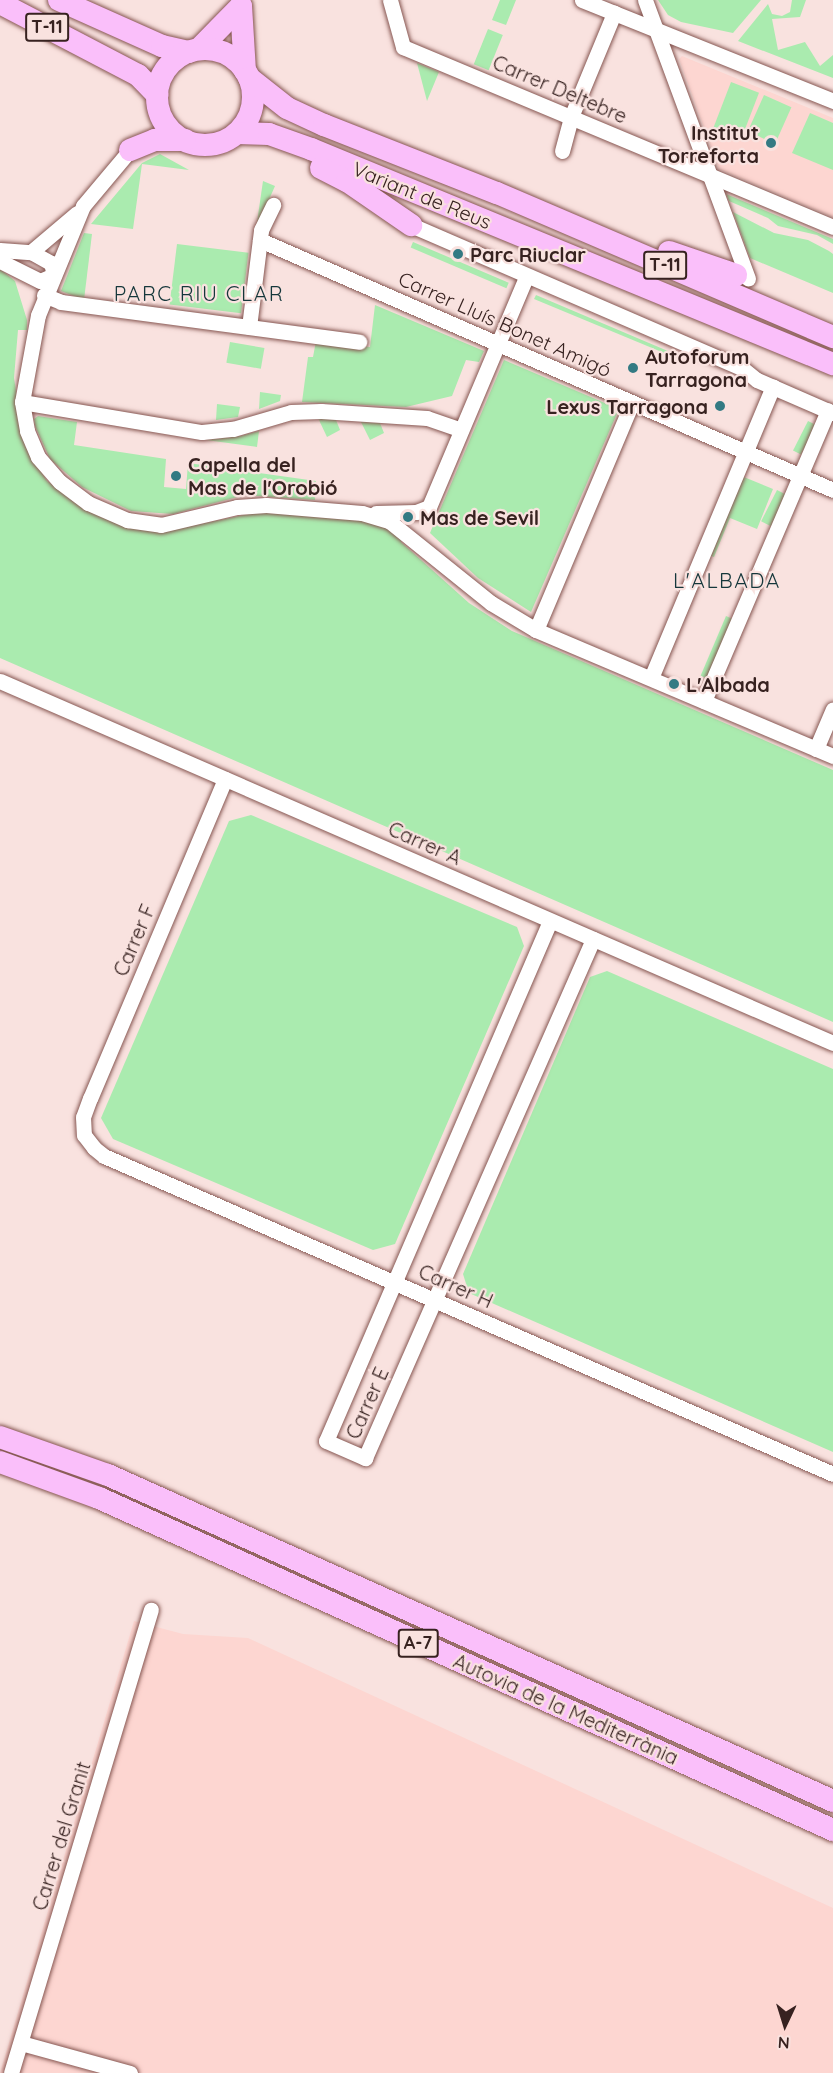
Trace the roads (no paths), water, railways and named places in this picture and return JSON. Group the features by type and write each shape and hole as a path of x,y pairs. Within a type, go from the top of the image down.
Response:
{"highway":[{"name":"T-11","path":"59,0 162,46 225,53 247,74"},
{"name":"T-11","path":"0,3 15,17 94,51 138,75 158,104 172,132 184,140"},
{"path":"130,150 158,104 163,73 194,50 243,3"},
{"path":"243,3 251,109 247,133"},
{"name":"Variant de Reus","path":"247,74 287,108 324,125 497,193 833,337"},
{"path":"130,150 155,140 184,140 213,144 247,133 347,181 411,225"},
{"name":"Variant de Reus","path":"247,133 311,149 833,364"},
{"path":"497,193 742,277"},
{"name":"Autovia de la Mediterrània","path":"0,1437 108,1475 833,1802"},
{"name":"Autovia de la Mediterrània","path":"0,1462 99,1498 833,1830"}],"street":[{"name":"Carrer Deltebre","path":"390,0 403,47 833,227"},
{"path":"582,0 832,100"},
{"path":"645,0 709,174 742,277"},
{"path":"562,151 571,117 614,13"},
{"path":"31,252 83,206 130,150"},
{"path":"249,327 260,240 273,205"},
{"path":"83,206 38,315 22,402 27,431 38,457 88,503 127,520 161,525 237,507 266,506 362,513 416,512 429,507 526,277"},
{"path":"411,225 526,277 742,368 773,387 830,412 799,476 704,701"},
{"name":"Carrer Lluís Bonet Amigó","path":"260,240 833,490"},
{"path":"0,250 31,252 51,263 54,275"},
{"path":"0,261 40,281 54,275"},
{"path":"45,295 61,302 359,342"},
{"path":"651,678 773,387"},
{"path":"22,402 202,432 233,429 291,412 321,411 427,418 461,430"},
{"path":"536,630 632,403"},
{"path":"362,513 389,521 490,603 536,630 833,756"},
{"name":"Carrer A","path":"0,681 833,1043"},
{"path":"816,749 833,709"},
{"name":"Carrer F","path":"83,1118 225,779"},
{"name":"Carrer E","path":"550,921 326,1441 365,1458 592,939"},
{"name":"Carrer H","path":"83,1118 84,1135 104,1156 833,1474"},
{"name":"Carrer del Granit","path":"12,2073 151,1610"},
{"path":"21,2043 130,2073"}],"place":[{"name":"Institut Torreforta","path":"771,143"},
{"name":"Parc Riuclar","path":"458,254"},
{"name":"Autoforum Tarragona","path":"633,368"},
{"name":"Lexus Tarragona","path":"720,406"},
{"name":"Capella del Mas de l'Orobió","path":"176,476"},
{"name":"Mas de Sevil","path":"408,517"},
{"name":"L'Albada","path":"674,684"}],"district":[{"name":"PARC RIU CLAR","path":"199,293"},
{"name":"L'ALBADA","path":"727,580"}]}
